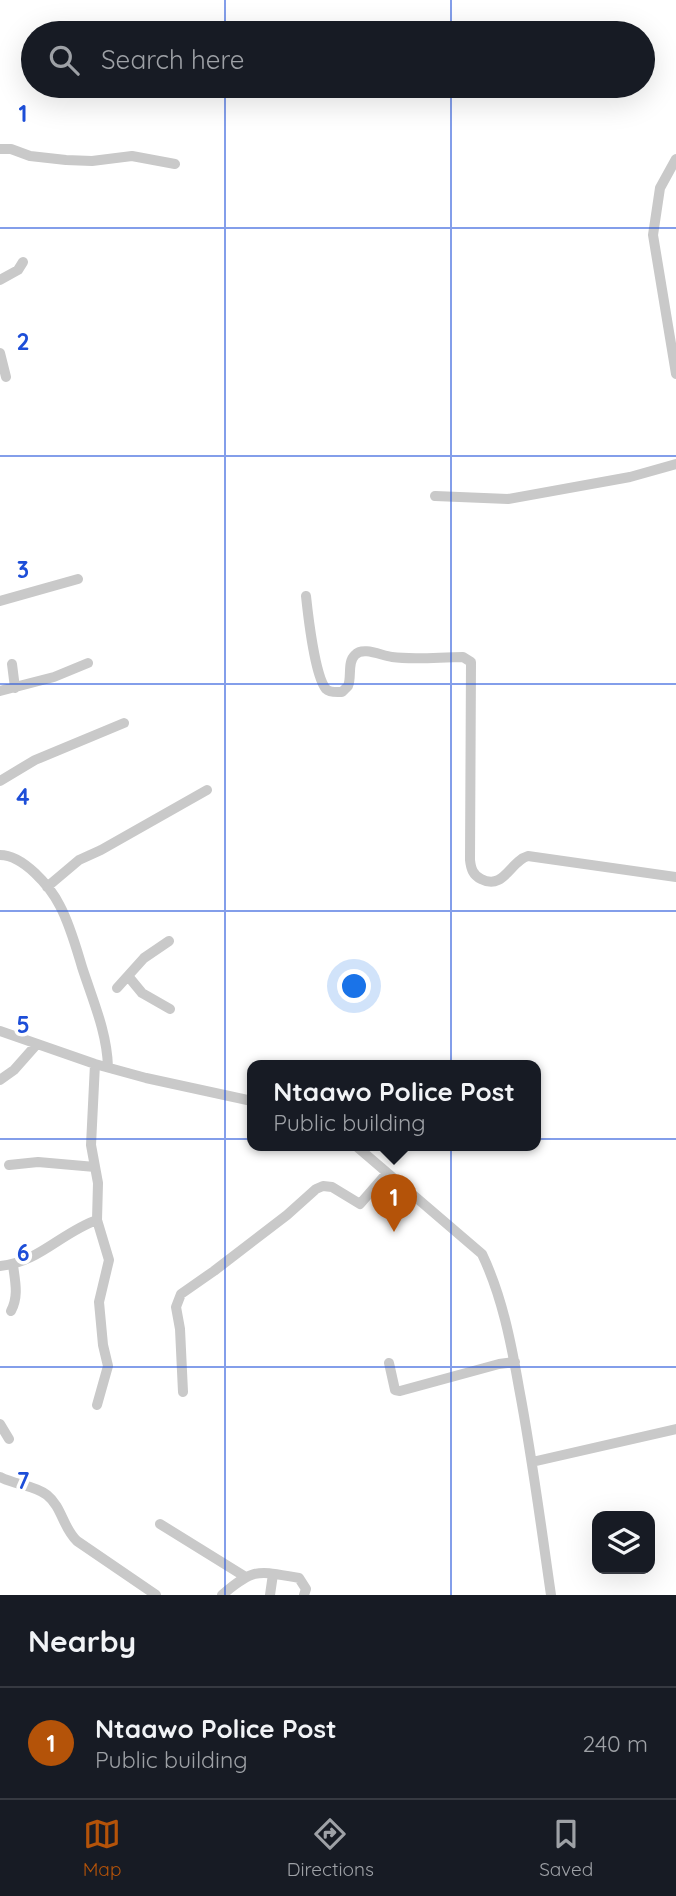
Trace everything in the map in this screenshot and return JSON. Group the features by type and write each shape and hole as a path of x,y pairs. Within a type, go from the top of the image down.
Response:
{"street":[{"path":"0,149 66,160 92,161 132,156 175,164"},
{"path":"676,159 660,188 653,234 676,374"},
{"path":"0,280 18,271 23,262"},
{"path":"0,353 6,377"},
{"path":"435,496 508,499 631,477 676,464"},
{"path":"0,601 78,579"},
{"path":"306,596 310,631 321,679 330,691 342,692 348,686 351,663 357,653 391,657 463,657 471,662 470,860 477,877 484,881 498,881 523,857 533,856 676,877"},
{"path":"0,691 54,677 88,663"},
{"path":"12,664 15,688"},
{"path":"0,781 34,760 124,723"},
{"path":"47,887 79,860 206,790"},
{"path":"1,853 26,866 60,904 101,1020 107,1046 108,1067"},
{"path":"117,988 144,958 169,941"},
{"path":"128,976 142,993 170,1009"},
{"path":"0,1031 95,1064 247,1100"},
{"path":"0,1080 14,1070 37,1044"},
{"path":"95,1064 91,1145 98,1183 97,1220 109,1260 99,1303 108,1366 97,1405"},
{"path":"362,1151 482,1254 494,1278 514,1362 532,1461 551,1595"},
{"path":"9,1165 38,1162 95,1167"},
{"path":"183,1392 177,1307 181,1294 287,1215 316,1189 323,1186 332,1187 359,1203 387,1173"},
{"path":"0,1266 13,1265 33,1257 79,1227 97,1220"},
{"path":"11,1311 17,1289 13,1265"},
{"path":"389,1363 395,1390 400,1391 514,1362"},
{"path":"0,1424 9,1439"},
{"path":"532,1461 676,1429"},
{"path":"0,1477 20,1486 34,1488 46,1495 55,1503 68,1530 77,1541 156,1595"},
{"path":"160,1524 244,1576"},
{"path":"222,1595 244,1576 254,1573 299,1578 306,1589 304,1595"},
{"path":"270,1595 273,1574"}],"place":[{"name":"Ntaawo Police Post","path":"394,1232"}]}
